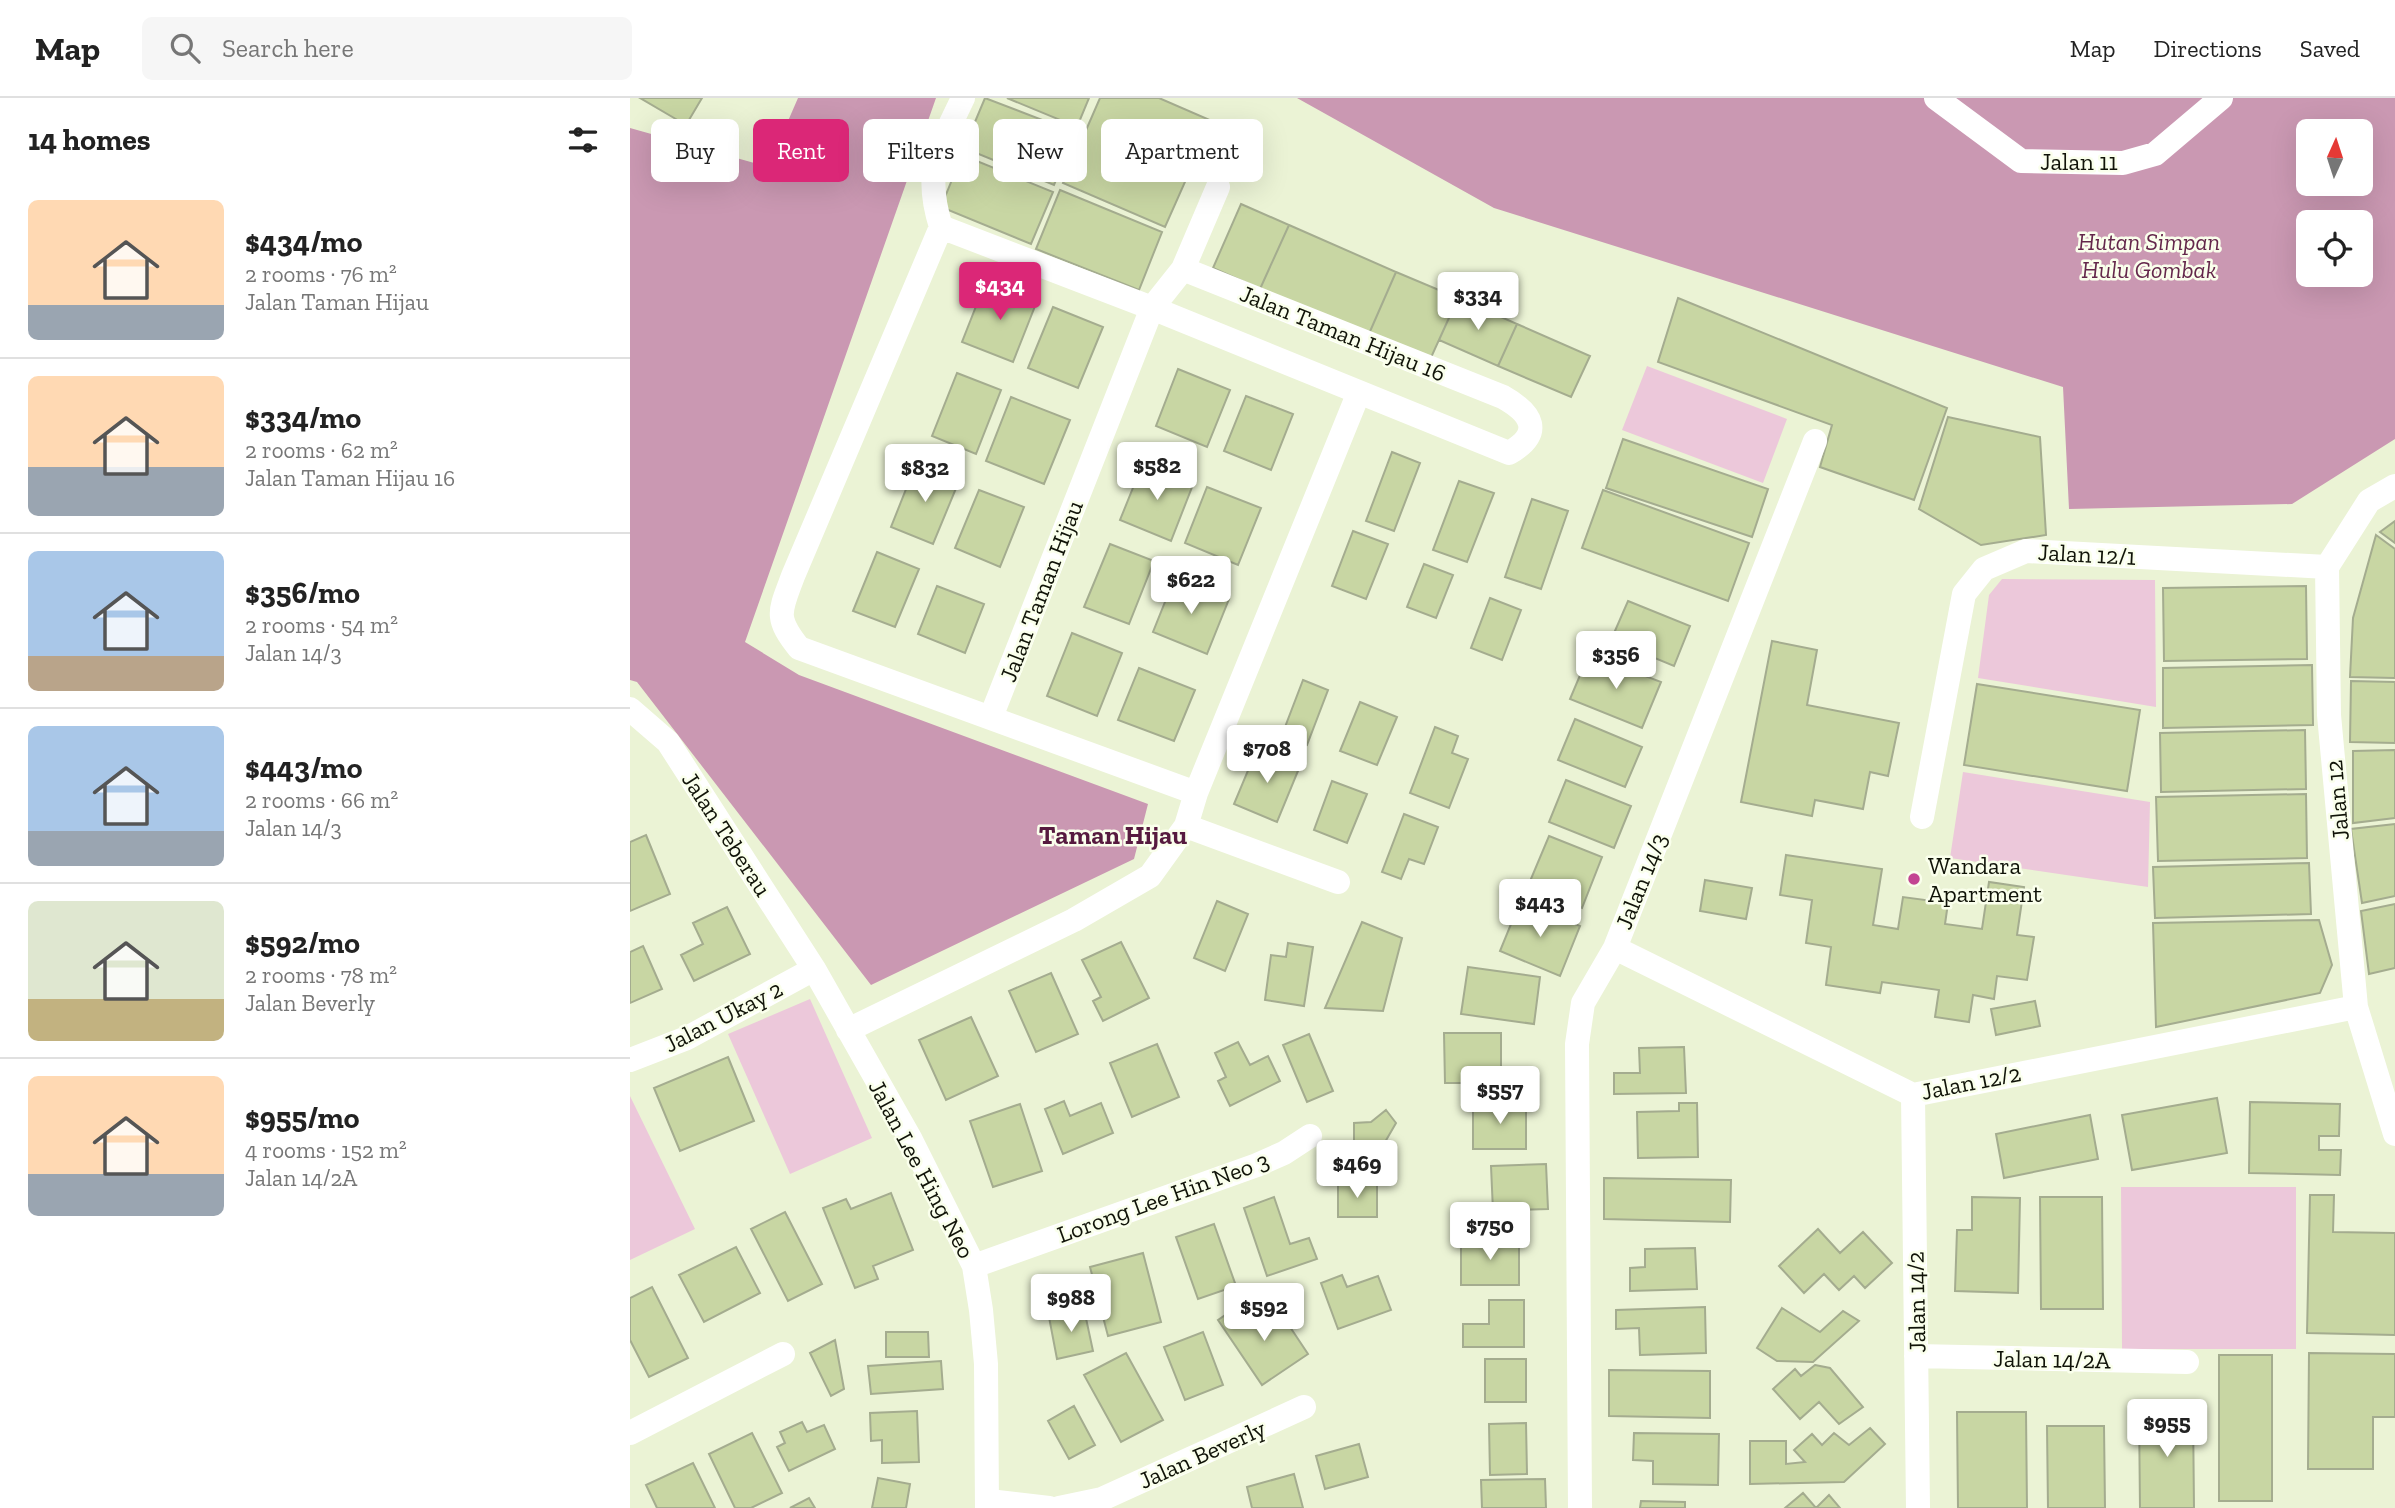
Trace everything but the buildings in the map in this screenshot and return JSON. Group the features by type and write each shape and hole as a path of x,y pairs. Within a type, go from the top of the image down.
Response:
{"street":[{"path":"963,98 934,163 933,203 941,227 780,610 784,630 799,648 1196,793"},
{"name":"Jalan 11","path":"1936,98 2021,162 2123,163 2155,154 2221,98"},
{"name":"Jalan Taman Hijau","path":"991,717 1152,308 1183,270 1217,187"},
{"path":"848,1030 1074,920 1150,876 1186,826 1196,793 1359,392 1152,308 941,227"},
{"name":"Jalan Taman Hijau 16","path":"1183,270 1503,397 1519,406 1528,417 1531,431 1524,444 1509,453 1359,392"},
{"name":"Jalan 14/3","path":"1580,1508 1577,1044 1583,1003 1615,948 1815,441"},
{"path":"2327,567 2369,501 2395,486"},
{"name":"Jalan 12/1","path":"1922,817 1964,594 1984,569 2026,551 2327,567"},
{"name":"Jalan 12","path":"2327,567 2329,715 2356,1007 2395,1134"},
{"name":"Jalan Teberau","path":"630,709 668,742 814,969"},
{"path":"1186,826 1338,882"},
{"name":"Jalan 12/2","path":"1615,948 1913,1095 2356,1007"},
{"name":"Jalan Lee Hing Neo","path":"814,969 911,1140 974,1266 982,1310 986,1364 988,1505"},
{"name":"Jalan Ukay 2","path":"630,1059 687,1038 814,969"},
{"name":"Jalan 14/2","path":"1913,1095 1918,1508"},
{"name":"Lorong Lee Hin Neo 3","path":"974,1266 1257,1165 1284,1153 1310,1136"},
{"path":"630,1433 783,1354"},
{"name":"Jalan 14/2A","path":"1916,1356 2187,1362"},
{"name":"Jalan Beverly","path":"1059,1508 1102,1499 1304,1408"},
{"path":"988,1505 1049,1508"}],"shaded area":[{"path":"1647,366 1787,419 1763,483 1622,430"},
{"path":"2002,579 2155,580 2156,707 1978,678 1989,595"},
{"path":"1963,772 2150,802 2148,887 1950,858"},
{"path":"810,999 872,1138 790,1174 728,1034"},
{"path":"630,1096 695,1229 630,1260"},
{"path":"2121,1187 2296,1187 2296,1349 2122,1349"}],"green space":[{"path":"798,98 936,98 929,119 863,119 863,182 907,182 745,642 799,675 1148,804 1134,859 871,985 637,682 630,680 630,128 651,134 651,182 739,182 739,159 753,163 753,182 849,182 849,119 789,119"},
{"name":"Hutan Simpan Hulu Gombak","path":"1297,98 2395,98 2395,439 2292,504 2069,509 2063,387 1494,208"}],"place":[{"name":"Wandara Apartment","path":"1914,879"}],"district":[{"name":"Taman Hijau","path":"1113,835"}]}
